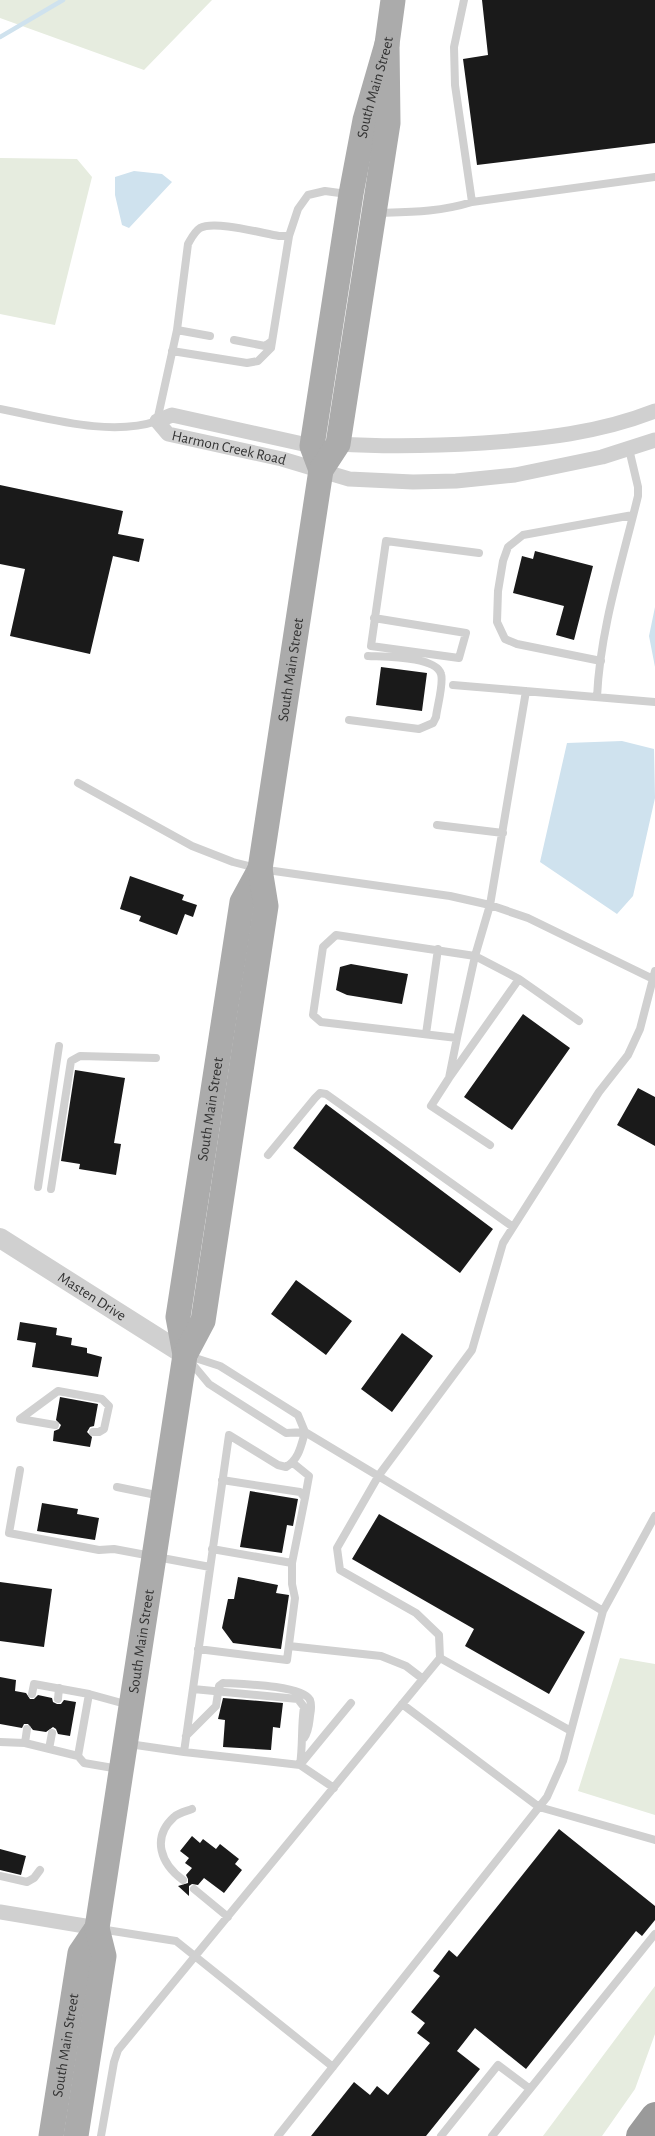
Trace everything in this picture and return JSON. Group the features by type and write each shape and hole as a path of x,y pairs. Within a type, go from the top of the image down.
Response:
{"highway":[{"path":"640,2136 655,2116"}],"main road":[{"path":"387,44 393,0"},
{"name":"South Main Street","path":"321,470 312,446 351,194 365,120 387,44"},
{"name":"South Main Street","path":"76,2136 104,1956 97,1928 185,1355 203,1321 266,906 260,869 321,470 338,444 388,123 387,44"},
{"name":"South Main Street","path":"51,2136 80,1953 97,1928"}],"street":[{"name":"Harmon Creek Road","path":"655,411 596,430 568,435 412,446 338,444 312,446 172,415 157,421 168,434 282,459 349,479 374,481 472,480 515,475 560,467 629,449 655,440"},
{"name":"Masten Drive","path":"0,1238 185,1355"},
{"path":"0,1912 97,1928"}],"lane":[{"path":"464,0 454,47 455,75 472,202"},
{"path":"374,213 450,209 472,202 655,177"},
{"path":"172,352 240,363 254,363 267,353 275,328 289,236 298,209 308,195 325,190 351,194"},
{"path":"0,409 99,426 142,426 157,421 176,330 188,244 201,228 213,225 278,236 289,236"},
{"path":"176,330 210,336"},
{"path":"234,340 265,346 272,341"},
{"path":"597,697 608,620 638,487 629,449"},
{"path":"601,661 517,644 505,639 497,622 498,591 502,561 508,547 523,536 560,527 633,515"},
{"path":"374,618 466,633 458,658 371,646 374,618 386,540 479,553"},
{"path":"349,720 419,729 433,723 436,717 442,678 441,673 434,665 429,662 368,656"},
{"path":"454,685 655,702"},
{"path":"449,1078 475,956 490,905 526,691"},
{"path":"78,782 192,846 232,862 260,869 450,896 490,905 528,918 654,976 640,1029 628,1054 599,1092 503,1243 472,1350 379,1476 337,1548 340,1570 416,1613 439,1635 440,1658 118,2050 114,2062 101,2136"},
{"path":"437,825 503,834"},
{"path":"457,1038 321,1022 313,1015 323,948 336,935 475,956 519,979 579,1021"},
{"path":"426,1034 438,949"},
{"path":"490,1145 431,1106 519,979"},
{"path":"38,1187 59,1046"},
{"path":"51,1189 71,1061 80,1056 156,1058"},
{"path":"268,1155 315,1098 320,1094 326,1094 513,1228"},
{"path":"184,1752 229,1435 278,1465 286,1467 293,1463 298,1454 305,1432 298,1415 220,1366 185,1355"},
{"path":"185,1355 209,1384 286,1432 305,1432 603,1610"},
{"path":"55,1425 20,1419 58,1391 102,1399 109,1406 104,1429 99,1432 93,1432"},
{"path":"198,1649 287,1660 295,1598 292,1584 292,1563 309,1476 293,1463"},
{"path":"20,1470 9,1533 99,1550 114,1549 210,1567"},
{"path":"222,1480 300,1492 305,1498"},
{"path":"117,1487 163,1497"},
{"path":"278,2136 547,1797 563,1761 603,1610 655,1516"},
{"path":"212,1549 292,1563"},
{"path":"289,1646 381,1656 406,1666 423,1679"},
{"path":"440,1658 571,1731"},
{"path":"32,1694 34,1684 89,1694 131,1705"},
{"path":"58,1699 59,1688"},
{"path":"192,1689 298,1699 304,1707 301,1731 304,1738 300,1765"},
{"path":"186,1736 216,1706 218,1691"},
{"path":"78,1756 89,1694"},
{"path":"300,1765 351,1703"},
{"path":"402,1704 539,1807 655,1840"},
{"path":"25,1743 27,1729"},
{"path":"49,1749 52,1733"},
{"path":"0,1742 25,1743 78,1756 84,1763 122,1770"},
{"path":"125,1743 184,1752 300,1765 334,1788"},
{"path":"183,1880 167,1865 160,1850 163,1833 174,1817 192,1809"},
{"path":"0,1876 26,1882 34,1878 40,1870"},
{"path":"194,1890 228,1917"},
{"path":"97,1928 176,1941 333,2067"},
{"path":"492,2136 655,1934"},
{"path":"441,2136 498,2066 530,2089"}],"shaded area":[{"path":"0,0 212,0 144,70 0,18"},
{"path":"0,158 77,159 92,177 55,325 0,314"},
{"path":"620,1658 655,1664 655,1815 578,1791"},
{"path":"655,1986 655,2034 635,2089 602,2136 543,2136"}],"water":[{"path":"134,171 162,174 172,182 129,228 122,225 115,195 115,177"},
{"path":"655,607 655,667 649,636"},
{"path":"622,741 654,749 655,798 633,896 617,914 540,862 567,743"}],"building":[{"path":"482,0 655,0 655,143 477,165 463,59 488,55"},
{"path":"0,485 123,511 118,534 144,539 139,562 113,556 90,654 10,636 25,569 0,564"},
{"path":"535,551 593,566 574,640 556,635 564,606 513,593 522,556 533,559"},
{"path":"381,667 427,673 422,711 376,705"},
{"path":"130,876 184,895 182,900 197,905 193,917 185,914 177,935 139,921 141,916 120,909"},
{"path":"351,964 408,974 402,1004 347,995 336,990 340,967"},
{"path":"523,1014 570,1048 512,1130 464,1097"},
{"path":"75,1070 125,1078 114,1143 121,1144 116,1175 79,1169 80,1164 61,1161"},
{"path":"638,1088 655,1097 655,1146 617,1125"},
{"path":"326,1104 493,1229 460,1273 293,1148"},
{"path":"296,1280 352,1321 326,1355 271,1314"},
{"path":"20,1322 57,1328 56,1335 72,1338 71,1345 87,1348 87,1353 102,1357 98,1377 32,1367 36,1343 17,1340"},
{"path":"402,1333 433,1356 392,1412 361,1389"},
{"path":"60,1397 98,1404 94,1426 90,1427 87,1432 92,1437 90,1447 53,1441 54,1431 59,1429 61,1425 56,1420"},
{"path":"250,1491 298,1499 293,1526 287,1525 282,1553 240,1547"},
{"path":"42,1503 78,1509 77,1514 99,1518 95,1540 37,1531"},
{"path":"379,1514 585,1632 549,1694 465,1646 474,1629 352,1559"},
{"path":"238,1577 278,1585 276,1593 289,1595 281,1649 233,1643 222,1628 228,1599 234,1599"},
{"path":"0,1582 52,1589 44,1647 0,1641"},
{"path":"0,1677 16,1680 15,1691 26,1693 30,1699 34,1699 38,1695 52,1698 53,1702 57,1704 61,1704 64,1700 76,1702 70,1736 58,1734 53,1727 46,1732 33,1730 28,1724 24,1724 22,1728 0,1724"},
{"path":"223,1698 283,1703 280,1728 273,1727 271,1750 223,1747 225,1720 218,1719"},
{"path":"559,1829 655,1906 655,1920 642,1936 636,1931 526,2069 475,2028 457,2051 480,2069 426,2136 311,2136 354,2082 370,2095 377,2086 388,2095 430,2043 417,2033 425,2023 411,2012 440,1976 433,1971 449,1950 457,1957"},
{"path":"192,1836 200,1843 203,1839 216,1849 220,1844 239,1859 235,1864 242,1870 224,1893 204,1878 198,1885 192,1884 189,1886 189,1896 178,1886 188,1883 186,1875 192,1868 185,1863 189,1858 180,1851"},
{"path":"0,1849 26,1856 21,1875 0,1870"}],"waterway":[{"path":"0,37 63,0"}]}
